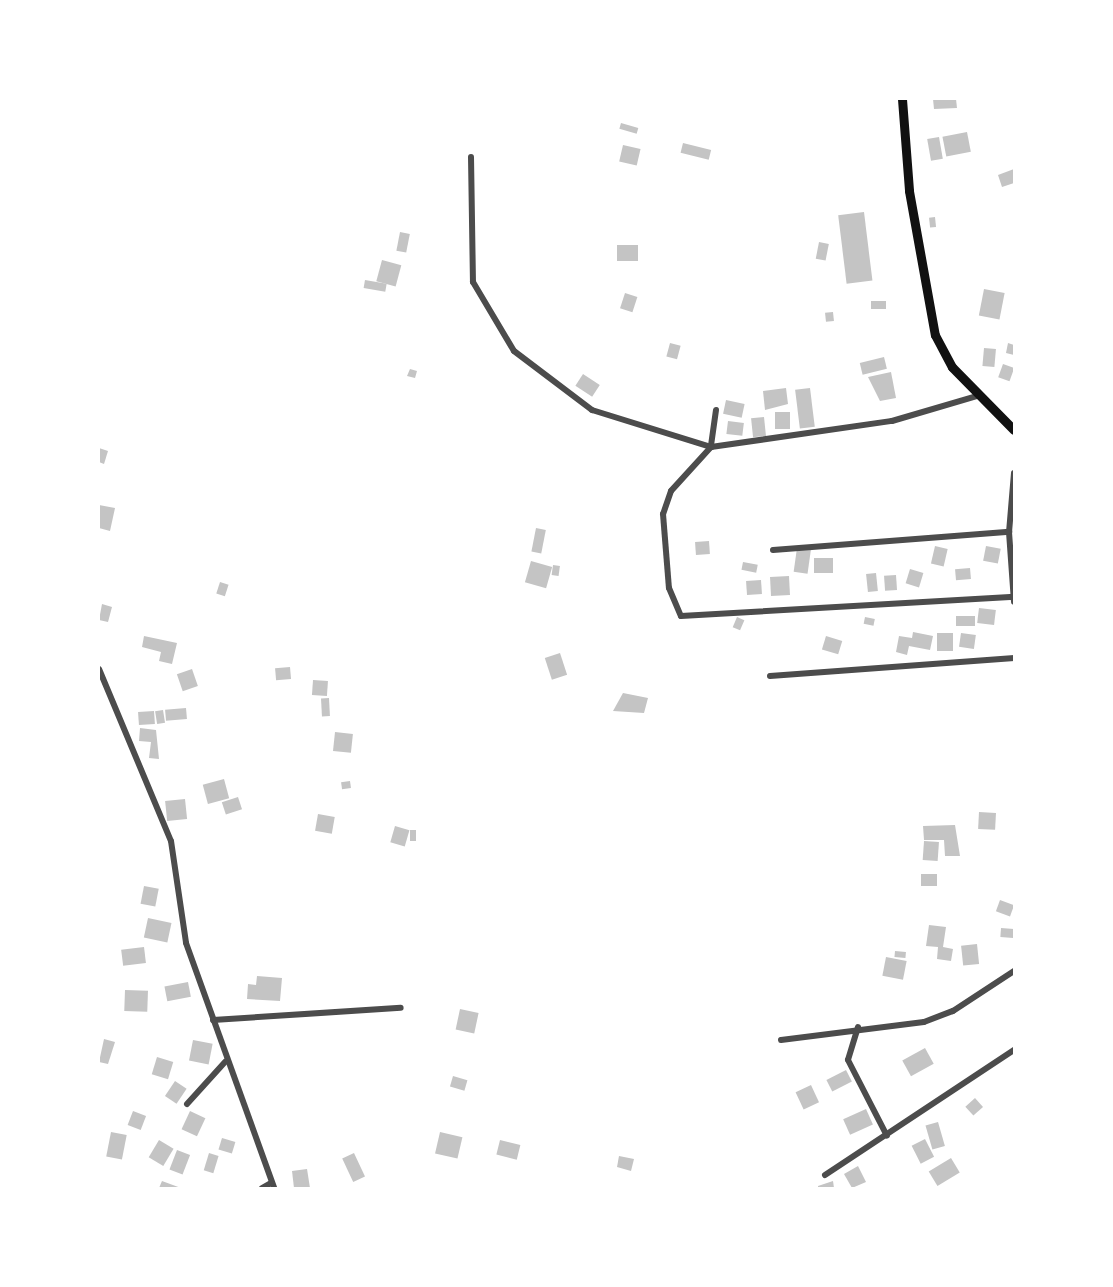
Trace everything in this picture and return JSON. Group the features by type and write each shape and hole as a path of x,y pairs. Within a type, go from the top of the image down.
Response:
{"main road":[{"path":"902,99 909,191 935,335 977,396 1014,430"}],"street":[{"path":"471,157 473,282 514,351 592,410 711,447 891,422 977,396"},
{"path":"716,410 711,447 671,491 663,514 669,588 681,616 1014,597"},
{"path":"1014,473 1009,532 1014,602"},
{"path":"772,550 1009,532"},
{"path":"770,676 1014,658"},
{"path":"99,669 171,841 186,943 225,1062 273,1185 262,1188"},
{"path":"781,1040 858,1027 934,1018 1014,971"},
{"path":"213,1020 401,1008"},
{"path":"858,1027 848,1060 887,1136"},
{"path":"825,1175 1014,1050"},
{"path":"187,1104 225,1062"}],"building":[{"path":"933,99 956,99 957,108 934,109"},
{"path":"621,123 638,128 637,134 619,129"},
{"path":"967,132 971,152 946,156 942,137"},
{"path":"939,137 943,159 931,161 927,139"},
{"path":"683,143 711,150 709,160 681,153"},
{"path":"623,145 641,149 637,166 619,162"},
{"path":"1014,169 1014,183 1002,187 998,175"},
{"path":"864,212 872,280 847,284 838,215"},
{"path":"935,217 936,227 930,228 929,218"},
{"path":"400,232 410,234 406,253 396,251"},
{"path":"819,242 829,244 826,261 816,259"},
{"path":"617,245 638,245 638,261 617,261"},
{"path":"382,260 401,265 396,286 376,281"},
{"path":"365,280 387,284 385,292 364,288"},
{"path":"984,289 1005,293 999,320 979,316"},
{"path":"625,293 637,297 632,312 620,308"},
{"path":"871,301 886,301 886,309 871,309"},
{"path":"833,312 834,321 826,322 825,313"},
{"path":"670,343 681,346 677,359 666,357"},
{"path":"1008,343 1014,345 1014,355 1006,353"},
{"path":"984,348 996,349 994,367 982,366"},
{"path":"884,357 887,369 863,375 860,363"},
{"path":"1003,364 1014,368 1009,381 998,377"},
{"path":"410,369 417,371 415,378 407,376"},
{"path":"891,372 896,398 880,401 868,377"},
{"path":"583,374 600,385 592,397 575,386"},
{"path":"786,388 788,404 765,410 763,391"},
{"path":"810,388 815,427 800,429 795,390"},
{"path":"726,400 745,404 742,418 723,414"},
{"path":"775,412 790,412 790,429 775,429"},
{"path":"764,417 766,436 753,437 751,418"},
{"path":"728,421 744,423 742,436 726,434"},
{"path":"99,448 108,451 104,464 99,462"},
{"path":"99,505 115,508 110,531 99,528"},
{"path":"536,528 546,530 541,553 531,552"},
{"path":"709,541 710,554 696,555 695,542"},
{"path":"935,546 948,549 944,566 931,564"},
{"path":"986,546 1001,549 998,564 983,561"},
{"path":"797,548 811,550 808,574 794,572"},
{"path":"814,558 833,558 833,573 814,573"},
{"path":"531,561 552,567 546,588 525,582"},
{"path":"743,562 758,565 756,573 741,570"},
{"path":"553,565 560,566 559,576 552,575"},
{"path":"970,568 971,579 956,580 955,569"},
{"path":"910,569 923,573 919,587 906,583"},
{"path":"876,573 878,591 868,592 866,574"},
{"path":"896,575 897,590 885,591 884,576"},
{"path":"789,576 790,595 771,596 770,577"},
{"path":"761,580 762,594 747,595 746,581"},
{"path":"220,582 229,585 225,596 216,593"},
{"path":"102,604 112,607 108,622 99,620"},
{"path":"979,608 996,610 994,625 977,623"},
{"path":"956,616 975,616 975,626 956,626"},
{"path":"737,617 744,620 740,630 733,627"},
{"path":"865,617 875,619 873,626 864,624"},
{"path":"913,632 933,636 930,650 909,646 907,655 896,652 899,636 912,638"},
{"path":"937,633 953,633 953,651 937,651"},
{"path":"961,633 976,635 974,649 959,647"},
{"path":"144,636 177,643 172,664 159,661 161,652 142,647"},
{"path":"826,636 842,641 838,654 822,649"},
{"path":"560,653 567,675 552,680 545,658"},
{"path":"290,667 291,679 276,680 275,668"},
{"path":"192,669 198,686 183,691 177,674"},
{"path":"313,680 328,681 327,696 312,695"},
{"path":"623,693 648,698 644,713 613,711"},
{"path":"321,698 329,698 330,716 322,716"},
{"path":"186,708 187,719 166,721 165,710"},
{"path":"163,710 165,723 157,724 155,711"},
{"path":"154,711 155,724 139,725 138,712"},
{"path":"140,728 156,730 159,759 149,758 151,742 139,741"},
{"path":"335,732 353,734 351,753 333,751"},
{"path":"224,779 229,798 208,804 203,785"},
{"path":"350,781 351,788 342,789 341,782"},
{"path":"238,797 242,809 226,815 222,802"},
{"path":"185,799 187,819 167,821 165,801"},
{"path":"979,812 996,813 995,830 978,829"},
{"path":"318,814 335,817 332,834 315,831"},
{"path":"955,825 960,856 945,856 944,840 924,840 923,826"},
{"path":"395,826 409,830 405,846 390,842"},
{"path":"410,830 416,830 416,841 410,841"},
{"path":"924,841 939,842 938,861 923,860"},
{"path":"921,874 937,874 937,886 921,886"},
{"path":"144,886 159,889 155,907 141,904"},
{"path":"1000,900 1014,905 1010,916 996,911"},
{"path":"148,918 171,923 167,943 144,938"},
{"path":"929,925 946,927 943,947 953,949 951,961 937,959 938,947 926,946"},
{"path":"1001,928 1014,929 1013,938 1000,937"},
{"path":"977,944 979,964 963,966 961,946"},
{"path":"144,947 146,963 123,966 121,950"},
{"path":"895,951 906,952 905,958 894,957"},
{"path":"886,957 907,961 903,980 882,976"},
{"path":"257,976 282,978 280,1001 247,999 248,984 256,985"},
{"path":"188,982 191,997 167,1001 164,987"},
{"path":"125,990 148,991 147,1012 124,1011"},
{"path":"460,1009 479,1013 474,1033 456,1030"},
{"path":"104,1039 115,1042 108,1064 99,1062"},
{"path":"193,1040 213,1044 209,1064 189,1061"},
{"path":"925,1048 934,1064 911,1076 902,1061"},
{"path":"157,1057 173,1062 168,1079 152,1074"},
{"path":"846,1070 852,1082 832,1092 826,1080"},
{"path":"453,1076 467,1080 464,1091 450,1087"},
{"path":"175,1081 187,1089 177,1104 165,1096"},
{"path":"811,1085 819,1102 804,1109 796,1092"},
{"path":"975,1098 983,1107 973,1116 965,1107"},
{"path":"866,1109 873,1125 850,1135 843,1119"},
{"path":"133,1111 146,1116 141,1130 128,1125"},
{"path":"190,1111 205,1118 197,1136 182,1129"},
{"path":"938,1122 945,1146 932,1150 926,1126"},
{"path":"111,1132 127,1135 122,1160 106,1157"},
{"path":"440,1132 462,1137 457,1159 435,1153"},
{"path":"222,1138 235,1142 232,1154 218,1149"},
{"path":"925,1139 934,1157 921,1164 912,1146"},
{"path":"159,1140 174,1149 163,1166 149,1157"},
{"path":"500,1140 520,1145 517,1160 496,1155"},
{"path":"177,1150 190,1155 183,1175 169,1170"},
{"path":"209,1153 219,1156 213,1173 204,1170"},
{"path":"354,1153 365,1177 353,1182 342,1158"},
{"path":"619,1156 634,1159 631,1171 617,1167"},
{"path":"951,1158 960,1173 937,1186 929,1171"},
{"path":"858,1166 866,1182 852,1188 844,1174"},
{"path":"307,1169 310,1188 294,1188 292,1171"},
{"path":"162,1181 181,1188 159,1188"},
{"path":"833,1181 834,1188 818,1188 818,1186"}]}
